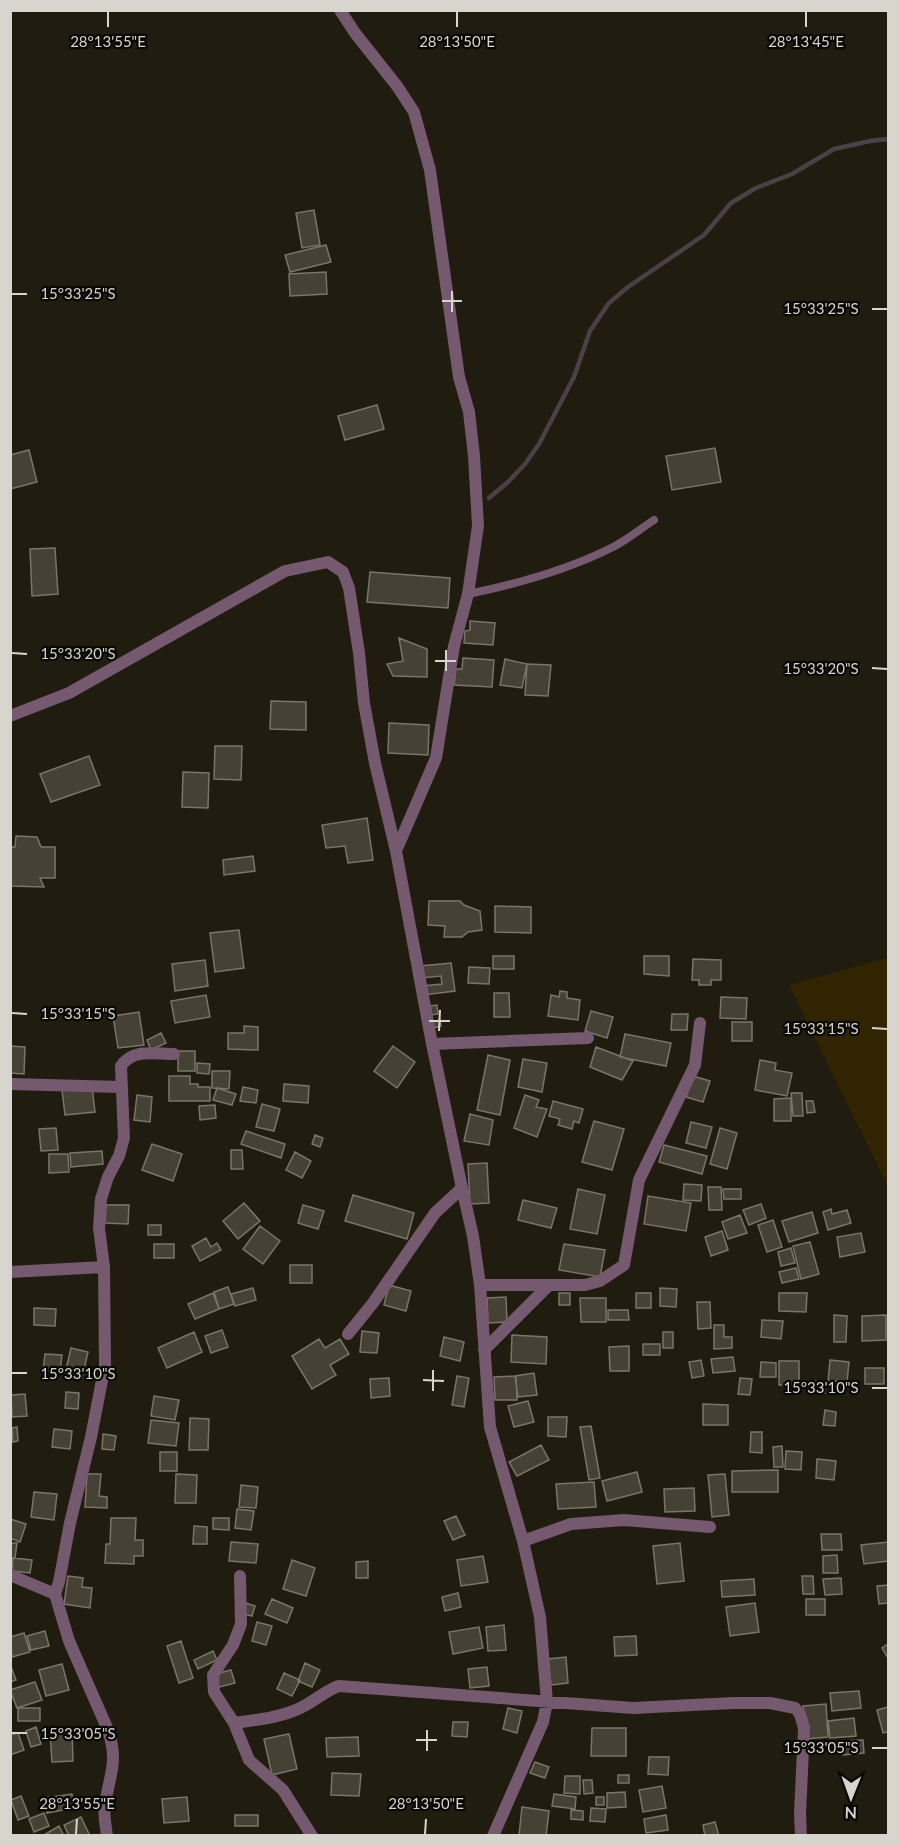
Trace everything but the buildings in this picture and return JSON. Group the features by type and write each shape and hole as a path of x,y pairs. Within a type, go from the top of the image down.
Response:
{"street":[{"path":"340,10 414,112 430,170 459,377 469,412 474,456 478,526 468,594 454,646 436,758 396,851"},
{"path":"10,716 69,693 285,571 328,562 343,572 349,588 364,703 396,851 432,1044 474,1236 480,1285 490,1427 523,1541 540,1617 547,1702 543,1722 493,1836"},
{"path":"480,1285 585,1285 600,1281 624,1265 639,1180 695,1065 700,1023"},
{"path":"432,1044 588,1038"},
{"path":"107,1836 104,1808 112,1776 113,1745 93,1691 69,1641 55,1594 92,1437 105,1365 104,1267 99,1228 101,1200 124,1138 121,1066 127,1057 135,1054 174,1054"},
{"path":"10,1084 122,1087"},
{"path":"348,1334 373,1303 435,1213 462,1188"},
{"path":"10,1272 104,1267"},
{"path":"484,1350 549,1285"},
{"path":"523,1541 571,1524 624,1520 710,1527"},
{"path":"10,1575 55,1594"},
{"path":"240,1576 241,1624 238,1634 213,1675 214,1692 234,1723 249,1760 283,1790 312,1836"},
{"path":"234,1723 280,1715 299,1709 329,1689 339,1686 633,1708 770,1703 795,1708 800,1714 804,1728 801,1836"}],"lane":[{"path":"468,594 506,586 581,561 613,547 654,520"}],"shaded area":[{"path":"888,958 888,1186 789,985"}],"waterway":[{"path":"489,498 525,464 539,444 574,377 590,331 609,303 628,287 704,235 731,203 756,188 792,174 834,149 888,139"}]}
